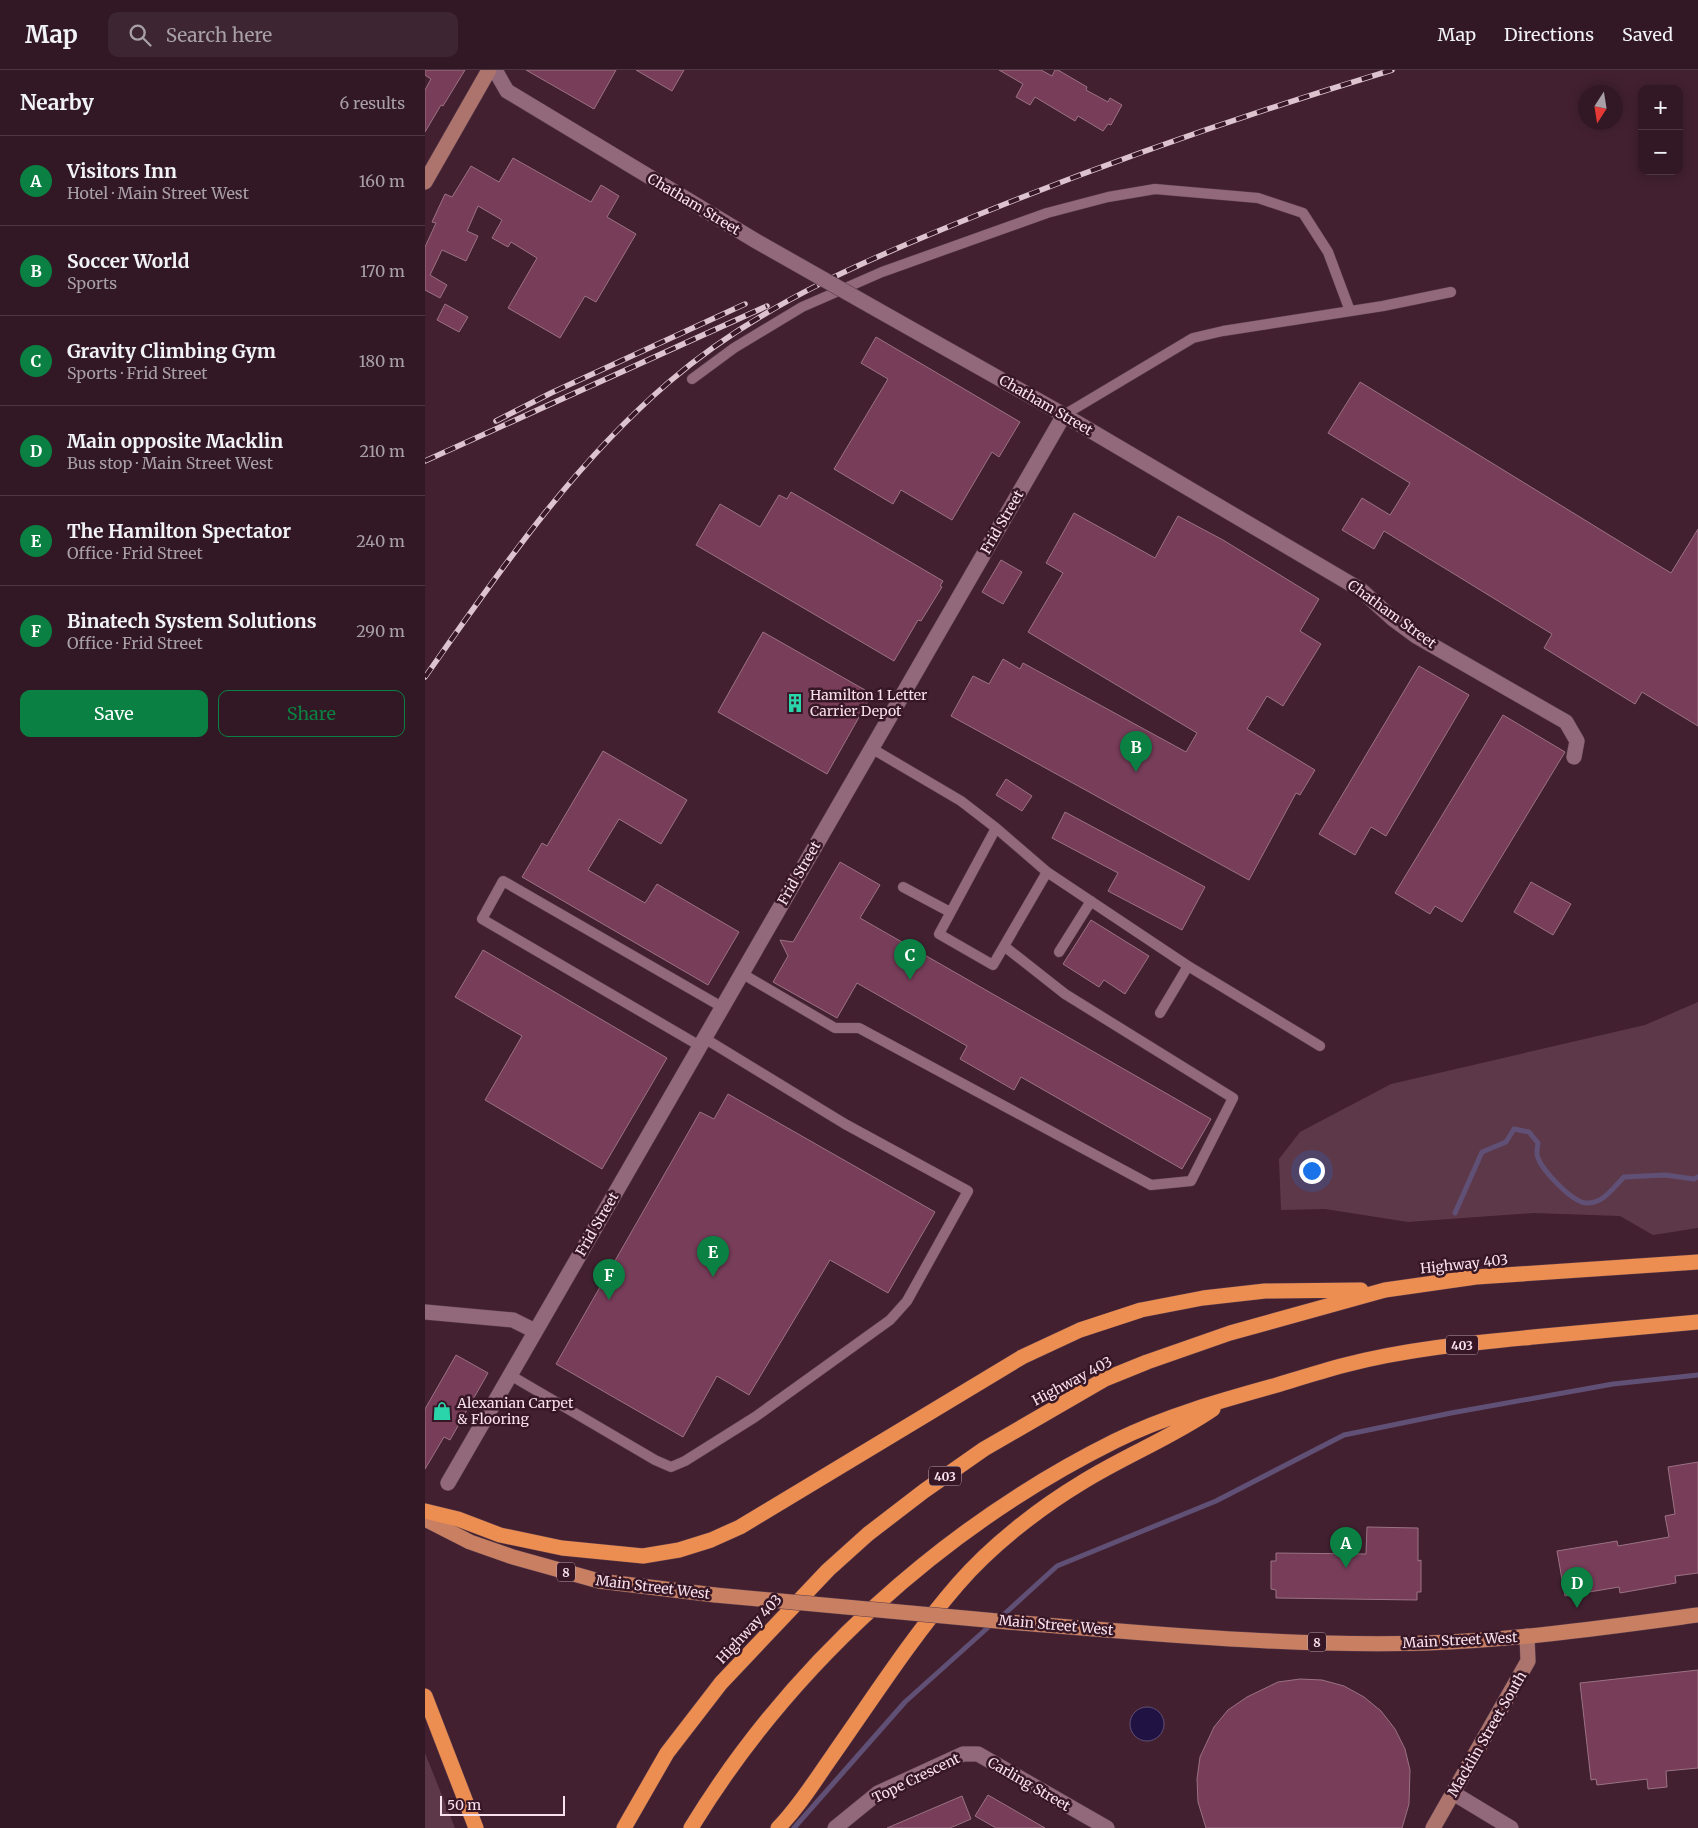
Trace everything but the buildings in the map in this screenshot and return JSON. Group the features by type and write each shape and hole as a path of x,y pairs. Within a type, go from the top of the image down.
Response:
{"highway":[{"name":"Highway 403","path":"624,1828 667,1753 721,1683 828,1570 869,1534 924,1491 984,1449 1105,1379 1230,1333 1385,1290 1475,1277 1698,1262"},
{"path":"425,1511 458,1519 500,1535 562,1548 643,1556 679,1550 711,1540 740,1527 1022,1356 1080,1330 1141,1310 1203,1298 1265,1291 1385,1290"},
{"name":"403","path":"691,1828 706,1804 776,1710 847,1632 929,1559 982,1520 1038,1484 1116,1440 1174,1417 1231,1398 1347,1364 1475,1342 1698,1322"},
{"path":"778,1828 801,1800 919,1634 959,1583 985,1556 1049,1504 1081,1482 1191,1425 1231,1398"},
{"path":"425,1696 476,1828"}],"main road":[{"name":"Main Street West","path":"425,1519 470,1542 513,1558 599,1582 715,1595 1008,1622 1243,1640 1394,1644 1463,1642 1698,1615"}],"street":[{"path":"425,182 489,70"},
{"name":"Chatham Street","path":"495,70 507,91 756,241 1064,416 1355,586 1416,636 1566,722 1577,741 1574,757"},
{"name":"Frid Street","path":"447,1483 1064,416"},
{"path":"425,1312 513,1320 535,1331"},
{"name":"Macklin Street South","path":"1433,1828 1528,1661 1527,1636"},
{"name":"Tope Crescent","path":"835,1828 878,1793 963,1754 977,1754"},
{"name":"Carling Street","path":"977,1754 1107,1828"},
{"path":"1453,1793 1511,1828"}],"lane":[{"path":"692,379 734,348 802,307 882,272 1047,213 1108,197 1155,189 1258,198 1303,213 1328,252 1350,311"},
{"path":"1064,416 1103,390 1193,338 1223,331 1383,306 1451,292"},
{"path":"871,748 961,801 1047,872 1188,966 1320,1046"},
{"path":"996,828 939,934 993,964 1047,872"},
{"path":"510,1375 655,1460 671,1467 685,1461 755,1417 890,1320 907,1301 968,1191 845,1124 482,919 503,881 722,1007"},
{"path":"903,887 951,912"},
{"path":"1059,952 1091,900"},
{"path":"741,973 835,1028 859,1028 1151,1186 1191,1181 1233,1098 1065,994 1004,946"},
{"path":"1160,1013 1188,966"}],"shaded area":[{"path":"1698,1002 1698,1228 1653,1235 1620,1216 1534,1213 1408,1222 1325,1209 1281,1210 1279,1159 1300,1132 1391,1084 1645,1025"},
{"path":"1147,1707 1159,1712 1164,1724 1159,1736 1147,1741 1135,1736 1130,1724 1135,1712"},
{"path":"425,1753 455,1828 425,1828"}],"waterway":[{"path":"1455,1213 1482,1152 1506,1142 1514,1129 1529,1132 1538,1143 1537,1156 1541,1164 1566,1192 1586,1203 1592,1203 1603,1198 1624,1177 1665,1175 1694,1179 1698,1177"},
{"path":"1000,1618 1057,1566 1216,1501 1344,1435 1451,1413 1613,1384 1698,1375"},
{"path":"794,1828 905,1702 993,1623"}],"railway":[{"path":"425,677 538,522 600,449 633,414 669,382 705,353 743,328 782,304 863,263 990,210 1189,135 1392,70"},
{"path":"496,421 551,393 745,304"},
{"path":"425,461 767,306"}],"place":[{"name":"Hamilton 1 Letter Carrier Depot","path":"795,703"},
{"name":"Soccer World","path":"1136,772"},
{"name":"Gravity Climbing Gym","path":"910,980"},
{"name":"The Hamilton Spectator","path":"713,1277"},
{"name":"Binatech System Solutions","path":"609,1300"},
{"name":"Alexanian Carpet & Flooring","path":"442,1411"},
{"name":"Visitors Inn","path":"1346,1568"},
{"name":"Main opposite Macklin","path":"1577,1608"}]}
